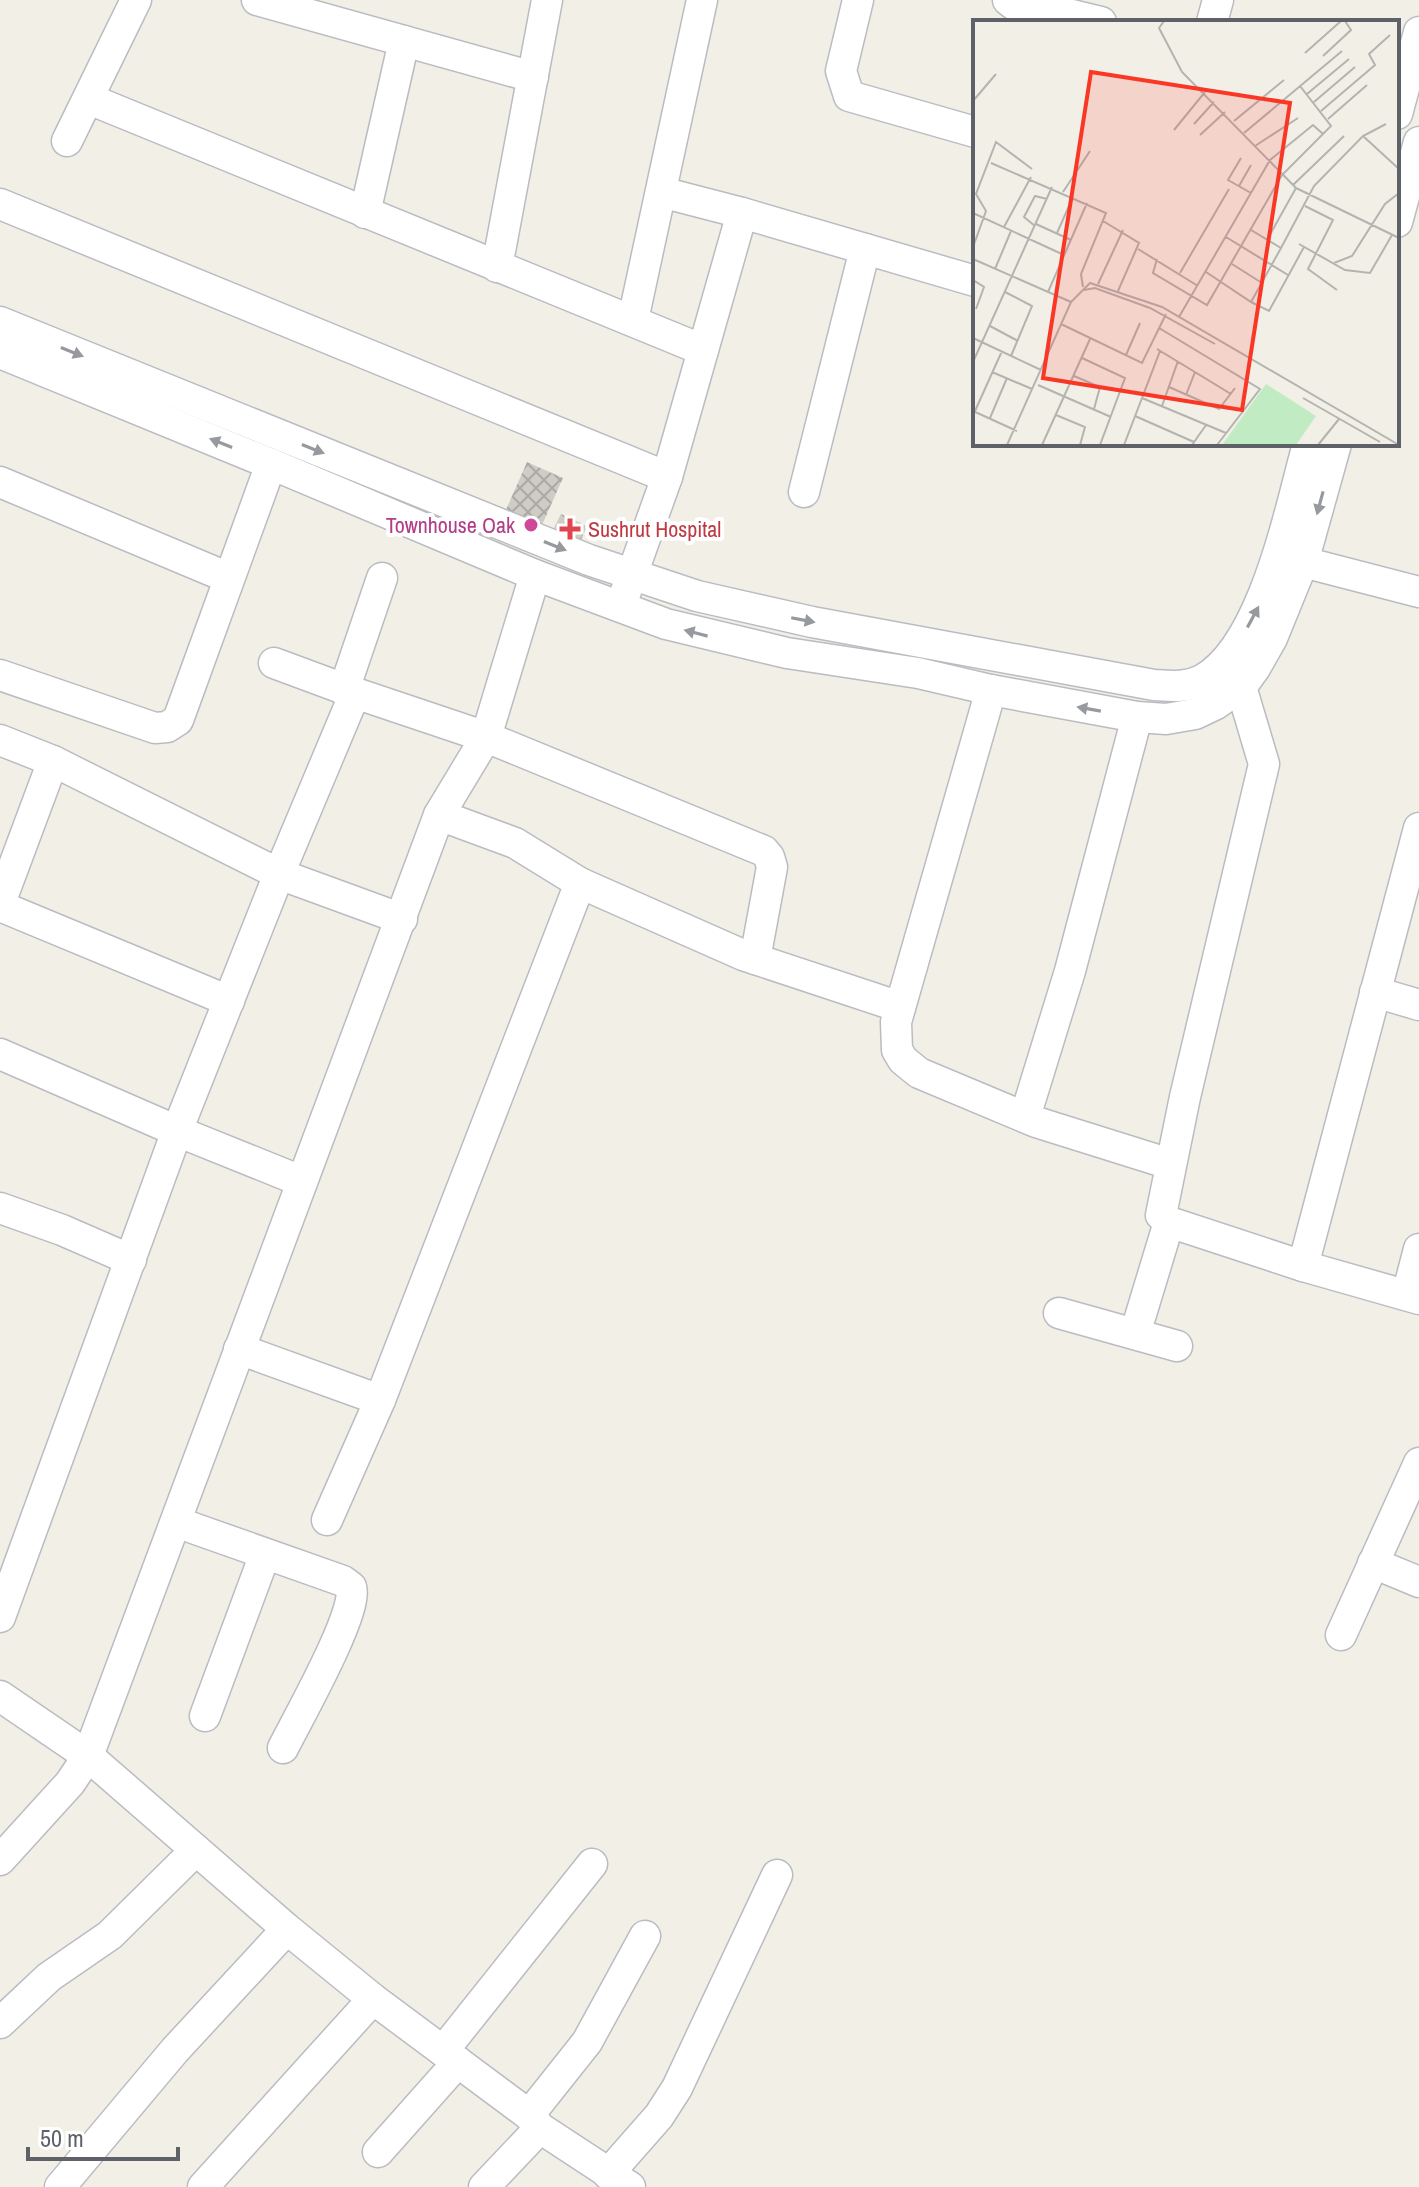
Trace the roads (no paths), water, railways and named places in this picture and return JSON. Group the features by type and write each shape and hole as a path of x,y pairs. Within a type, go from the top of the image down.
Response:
{"street":[{"path":"67,141 136,0"},
{"path":"257,0 533,77"},
{"path":"497,267 547,0"},
{"path":"633,320 702,0"},
{"path":"858,0 841,71 849,96 863,103 973,131"},
{"path":"1008,0 1013,4 1093,20"},
{"path":"1213,20 1218,0"},
{"path":"1399,107 1419,32"},
{"path":"365,213 404,41"},
{"path":"89,99 703,350"},
{"path":"1399,215 1419,142"},
{"path":"661,192 973,280"},
{"path":"0,204 667,477"},
{"path":"620,607 667,477 742,213"},
{"path":"804,492 865,249"},
{"path":"0,322 574,554 697,596 748,609 1154,685 1179,687 1199,681 1214,672 1241,639 1260,605 1279,550 1307,446"},
{"path":"0,353 535,575 700,634 787,653 918,673 1137,717 1166,719 1195,714 1242,686 1272,638 1303,562 1335,446"},
{"path":"0,675 155,728 167,727 178,720 271,464"},
{"path":"0,482 229,578"},
{"path":"1303,562 1419,592"},
{"path":"0,1860 70,1783 88,1756 439,815 486,737 535,575"},
{"path":"0,1617 177,1131 349,692 382,578"},
{"path":"1230,654 1264,764 1170,1164 1161,1215 1169,1222 1303,1266 1413,1297 1419,1249"},
{"path":"274,663 349,692 486,737 764,851 772,867 755,959"},
{"path":"991,690 900,1007 895,1037 897,1050 903,1060 919,1073 1025,1117 1170,1164"},
{"path":"1025,1117 1070,971 1137,717"},
{"path":"0,740 53,761 279,874 402,919"},
{"path":"53,761 0,905 229,1001"},
{"path":"439,815 515,843 580,883 755,959 900,1007"},
{"path":"1303,1266 1375,992 1412,886 1419,828"},
{"path":"327,1520 380,1400 580,883"},
{"path":"1375,992 1419,1005"},
{"path":"0,1054 301,1181"},
{"path":"2,1216 62,1230 131,1260"},
{"path":"1135,1334 1169,1222"},
{"path":"1059,1313 1177,1346"},
{"path":"239,1349 380,1400"},
{"path":"1341,1635 1419,1463"},
{"path":"176,1522 343,1581 351,1587 353,1600 328,1659 283,1748"},
{"path":"205,1716 265,1554"},
{"path":"1373,1563 1419,1582"},
{"path":"0,1696 88,1756 287,1929 373,1999 619,2180 677,2088 777,1875"},
{"path":"0,2023 49,1977 110,1935 196,1850"},
{"path":"378,2152 592,1864"},
{"path":"60,2187 175,2050 287,1929"},
{"path":"484,2187 535,2121 587,2042 645,1936"},
{"path":"203,2187 373,1999"}],"place":[{"name":"Townhouse Oak","path":"531,525"},
{"name":"Sushrut Hospital","path":"570,529"}]}
